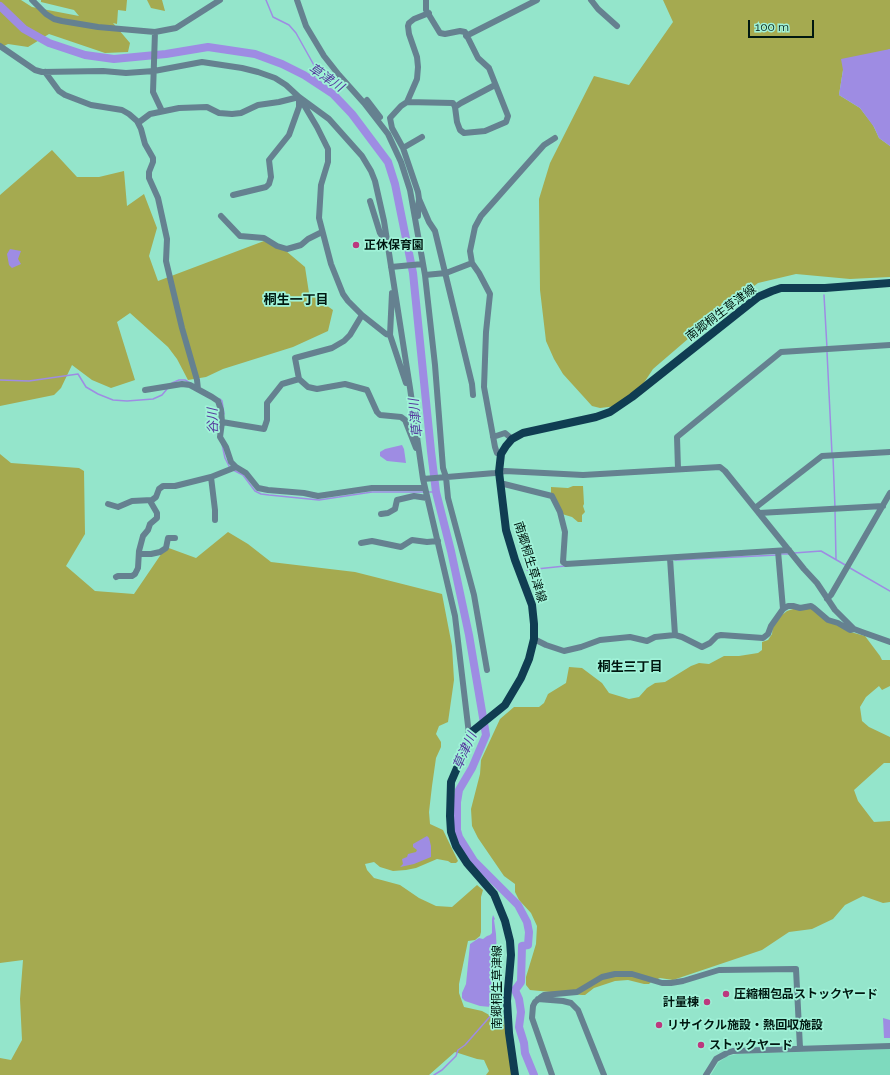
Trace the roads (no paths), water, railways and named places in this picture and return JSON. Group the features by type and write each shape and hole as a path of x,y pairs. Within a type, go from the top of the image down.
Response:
{"main road":[{"name":"南郷桐生草津線","path":"515,1075 509,1033 507,1002 511,955 510,941 505,921 494,894 467,863 456,846 451,832 450,792 451,782 456,768 466,750 469,734 496,714 505,705 521,678 529,658 534,639 532,605 509,541 504,520 499,472 501,454 512,439 523,433 596,417 610,412 632,397 758,297 781,288 825,288 890,283"}],"street":[{"path":"32,0 46,14 62,21 98,28 154,33 176,28 220,0"},
{"path":"297,0 306,26 324,56 364,102 388,134 396,151 410,190 421,264 425,275 435,365 444,477 448,498 474,595 487,670"},
{"path":"407,102 453,103 457,122 460,130 464,133 485,131 506,122 508,116 489,68 478,58 465,32 440,33 426,10 426,0"},
{"path":"466,36 537,0"},
{"path":"591,0 598,9 617,26"},
{"path":"429,13 409,23 409,34 417,57 417,79 407,102 390,118 392,128 403,148 419,199 429,222 436,232 472,384 473,395"},
{"path":"154,33 153,92 162,111"},
{"path":"0,46 35,70 45,72 103,71 126,73 202,62 242,68 275,78 329,119 362,156 371,171 378,194 392,267 419,450 425,479 424,488 455,616 469,734"},
{"path":"45,72 59,91 65,95 91,105 122,110 129,114 138,123 145,144 153,158 149,178 158,198 167,239 166,261 182,328 197,380 198,390"},
{"path":"455,107 495,85"},
{"path":"138,123 150,114 179,108 207,107 219,113 232,114 241,113 258,105 299,97"},
{"path":"233,195 266,187 269,184 269,160 290,135 299,107 299,97"},
{"path":"299,97 317,127 328,150 328,162 322,179 319,199 319,218 331,264 343,294 362,315 386,334 390,335"},
{"path":"364,102 367,100 397,136"},
{"path":"403,148 422,137"},
{"path":"501,454 497,452 493,437 484,387 486,332 490,294 480,273 472,263 470,251 475,227 481,216 544,145 555,138"},
{"path":"416,226 419,224 419,199"},
{"path":"370,201 380,233 388,247"},
{"path":"221,216 240,236 264,238 277,246 287,248 301,245 308,239 322,232"},
{"path":"425,275 446,273 472,263"},
{"path":"392,267 421,264"},
{"path":"393,281 390,335 407,384 410,388"},
{"path":"362,315 350,335 344,341 332,348 295,358 299,379 308,387 317,389 346,384 366,390 380,415 401,417 405,420 416,449 419,450"},
{"path":"678,469 677,437 781,352 890,345"},
{"path":"222,422 264,429 267,420 267,403 282,384 299,379"},
{"path":"145,390 182,384 190,385 218,402 222,422 220,437 226,447 231,462 236,467 246,472 258,488 318,496 372,488 424,488"},
{"path":"472,384 484,387"},
{"path":"493,437 505,433 512,439"},
{"path":"757,511 822,456 890,452"},
{"path":"108,504 118,507 132,501 150,501 156,497 159,489 163,486 175,486 211,477 236,467"},
{"path":"425,479 499,472 583,475 720,467 725,471 817,584 835,610 854,629"},
{"path":"211,477 215,520"},
{"path":"500,484 552,496 560,512 565,532 563,562 566,564 789,550"},
{"path":"827,599 831,595 890,493"},
{"path":"381,514 388,513 396,509 397,500 414,496 427,498"},
{"path":"116,577 132,576 136,574 143,536 148,530 150,524 157,518 157,513 150,501"},
{"path":"757,511 883,506"},
{"path":"139,554 160,552 166,548 168,538 175,538"},
{"path":"361,543 372,541 401,547 412,540 427,542 438,541"},
{"path":"778,551 783,609"},
{"path":"670,558 674,636"},
{"path":"534,639 546,646 564,651 582,647 600,640 630,637 647,641 655,637 682,637 702,647 710,644 717,636 721,635 763,638 768,634 771,626 783,609 788,606 800,608 811,606 828,620 850,630 854,629 890,642"},
{"path":"552,1075 532,1018 532,1006 544,995 576,992 602,977 615,974 632,974 662,983 671,983 683,981 719,970 796,969 800,1048"},
{"path":"538,999 571,1003 578,1010 604,1075"},
{"path":"706,1075 716,1059 733,1051 890,1046"}],"waterway":[{"path":"266,0 273,17 289,25 296,33 315,67 316,74 313,81"},
{"name":"草津川","path":"0,6 24,29 49,43 85,55 114,59 166,54 208,47 255,54 282,64 304,75 333,94 352,114 388,162 395,184 413,273 436,492 451,551 469,635 486,735 472,768 459,790 457,802 457,830 459,837 474,861 518,905 527,922 529,932 528,945 522,946 521,982 515,990 519,999 521,1012 519,1027 524,1043 525,1053 534,1075"},
{"path":"824,295 827,348"},
{"path":"827,352 832,454"},
{"name":"谷川","path":"0,380 29,381 78,374 86,387 98,394 113,400 127,401 153,399 162,395 167,389"},
{"name":"谷川","path":"172,383 179,380 185,380 190,383"},
{"name":"谷川","path":"220,399 222,401 224,414"},
{"name":"谷川","path":"222,444 225,458 230,468"},
{"path":"833,457 835,508"},
{"name":"谷川","path":"233,470 243,475 255,491 261,494 269,495 319,500 372,492 425,492"},
{"name":"谷川","path":"429,492 436,492"},
{"path":"835,511 836,559"},
{"path":"794,553 821,551 847,566"},
{"path":"780,554 789,554"},
{"path":"675,560 777,555"},
{"path":"527,570 565,566"},
{"path":"850,568 890,591"},
{"path":"434,1075 442,1070 456,1056 458,1050 465,1045 494,1012 492,1006"}],"place":[{"name":"正休保育園","path":"356,245"},
{"name":"圧縮梱包品ストックヤード","path":"726,994"},
{"name":"計量棟","path":"707,1002"},
{"name":"リサイクル施設・熱回収施設","path":"659,1025"},
{"name":"ストックヤード","path":"701,1045"}],"district":[{"name":"桐生一丁目","path":"296,300"},
{"name":"桐生三丁目","path":"630,667"}]}
